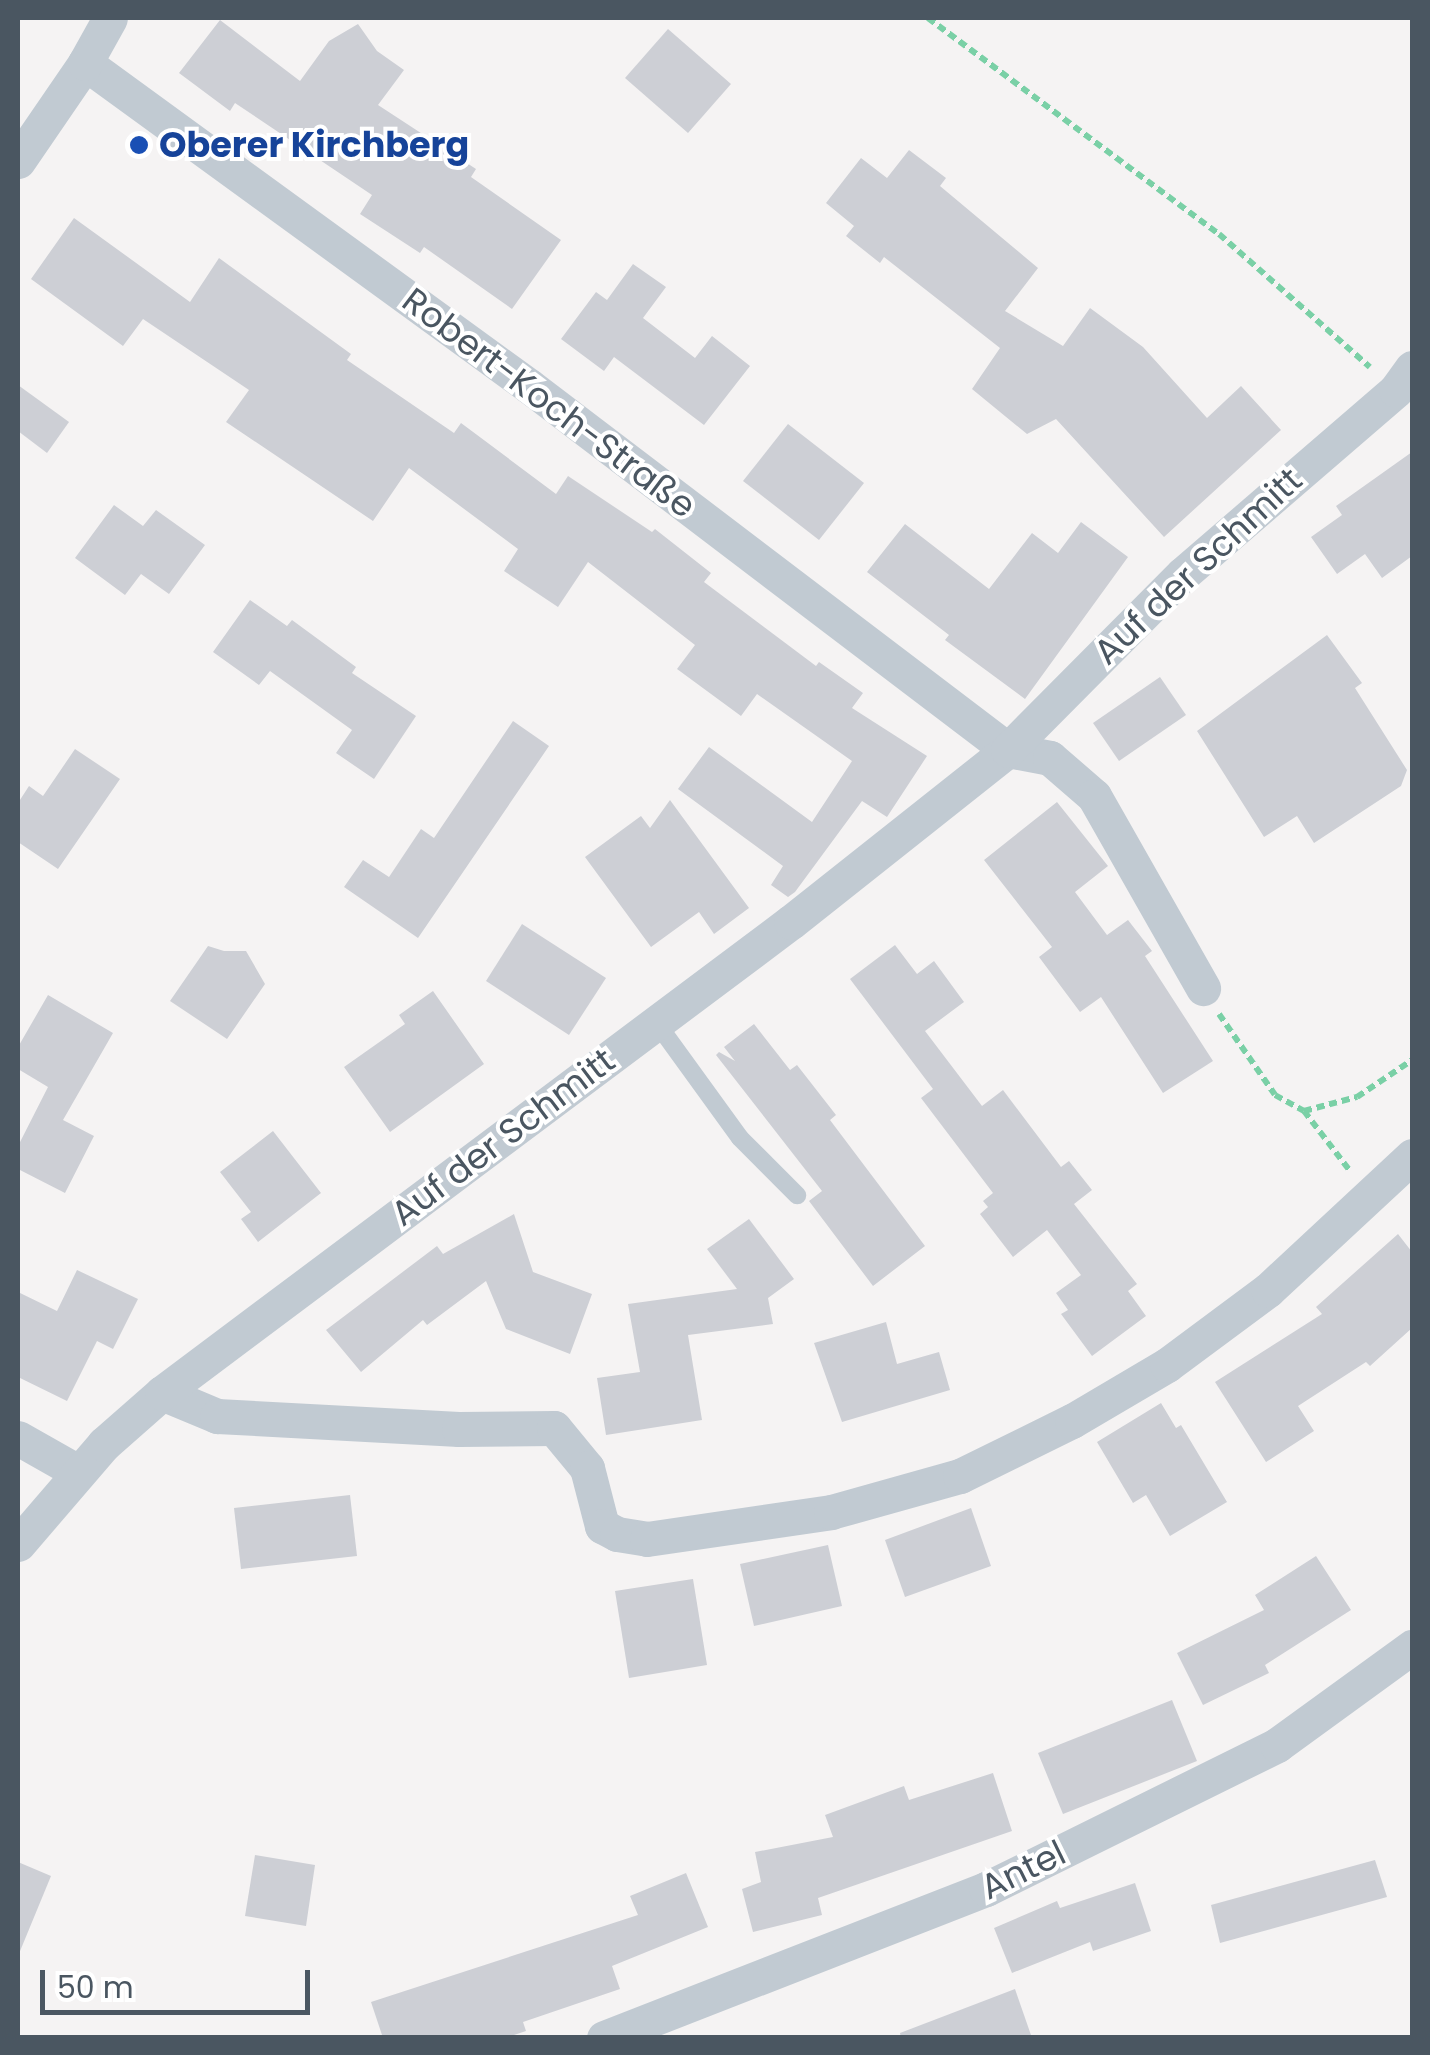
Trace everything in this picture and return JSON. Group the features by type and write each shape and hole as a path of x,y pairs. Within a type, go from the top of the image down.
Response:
{"street":[{"path":"18,161 85,63 110,18"},
{"name":"Robert-Koch-Straße","path":"85,63 513,374 1008,750"},
{"name":"Auf der Schmitt","path":"18,1544 78,1472 162,1393 656,1022 1008,750 1247,514 1404,379"},
{"path":"1008,750 1050,758 1094,796 1203,988"},
{"path":"162,1393 217,1416 458,1429 554,1428 587,1468 602,1526 617,1534 648,1539 831,1512 960,1476 1072,1421 1166,1365 1268,1290 1412,1156"},
{"path":"18,1438 78,1472"},
{"name":"Antel","path":"604,2038 1004,1881 1276,1745 1412,1647"}],"lane":[{"path":"656,1022 740,1138 797,1195"}],"path":[{"path":"928,18 1219,234 1404,379"},
{"path":"1203,988 1247,1060 1275,1095 1304,1112 1354,1176"},
{"path":"1304,1112 1357,1097 1412,1060"}],"building":[{"path":"220,20 300,81 329,41 358,24 377,51 404,70 378,105 476,169 471,177 561,240 512,309 424,247 420,253 360,214 372,195 235,103 230,111 179,73"},
{"path":"668,29 731,84 688,133 625,78"},
{"path":"909,150 946,178 940,186 1038,268 1005,311 1063,346 1090,308 1143,347 1207,418 1241,386 1281,430 1164,537 1056,419 1027,434 972,389 1000,348 884,257 880,263 846,236 854,226 826,203 861,158 887,178"},
{"path":"74,218 190,302 219,258 351,354 347,360 454,433 461,423 556,494 568,476 652,532 655,529 711,573 704,582 816,666 819,662 863,693 852,708 927,756 887,817 862,801 795,892 788,897 771,885 783,866 678,789 709,747 812,822 852,761 757,694 741,716 677,669 695,645 588,562 558,607 504,571 518,549 409,468 373,521 226,422 249,390 143,319 123,346 31,279"},
{"path":"633,264 666,287 643,318 695,358 712,336 750,366 704,425 614,357 604,371 561,339 596,292 607,300"},
{"path":"18,385 69,422 47,453 18,431"},
{"path":"788,424 864,483 819,540 743,481"},
{"path":"1412,452 1412,556 1382,578 1365,554 1337,574 1311,537 1342,515 1336,506"},
{"path":"114,505 143,526 156,510 205,545 169,594 141,574 125,595 75,558"},
{"path":"1081,522 1128,557 1025,699 945,640 949,635 867,572 905,524 989,589 1032,533 1058,553"},
{"path":"250,600 287,626 292,620 356,667 352,673 416,716 374,779 336,753 352,730 270,671 259,685 213,652"},
{"path":"1327,635 1362,683 1355,688 1407,770 1401,786 1314,843 1297,816 1264,837 1197,731"},
{"path":"1160,677 1186,715 1119,761 1093,723"},
{"path":"513,721 549,746 418,938 344,887 363,860 389,877 421,829 434,838"},
{"path":"75,749 120,779 58,869 18,842 18,803 29,786 43,796"},
{"path":"670,800 749,908 714,934 699,912 651,947 585,857 641,816 650,828"},
{"path":"1057,802 1108,866 1075,892 1107,935 1128,920 1152,951 1145,956 1213,1061 1163,1093 1101,997 1080,1012 1039,957 1052,947 984,860"},
{"path":"522,924 606,978 569,1035 486,981"},
{"path":"895,945 917,974 934,961 964,1002 925,1031 982,1106 1003,1090 1061,1167 1069,1161 1092,1190 1074,1204 1137,1284 1128,1291 1146,1316 1092,1356 1061,1314 1068,1310 1056,1293 1081,1275 1047,1230 1013,1257 980,1214 988,1207 983,1201 993,1193 921,1098 933,1089 850,979"},
{"path":"208,946 246,951 265,984 227,1039 170,1001"},
{"path":"433,991 484,1064 390,1132 344,1067 405,1024 399,1015"},
{"path":"48,995 113,1033 63,1120 94,1136 65,1193 18,1169 18,1146 48,1087 18,1069 18,1047"},
{"path":"754,1024 790,1070 797,1065 836,1115 830,1120 925,1246 873,1286 809,1201 822,1191 716,1055 719,1052 735,1061 724,1047"},
{"path":"273,1131 321,1193 258,1242 241,1219 251,1212 220,1172"},
{"path":"514,1214 533,1272 592,1294 570,1354 506,1329 486,1281 427,1325 423,1320 361,1372 326,1330 437,1246 443,1254"},
{"path":"749,1219 794,1279 768,1298 773,1324 688,1335 702,1420 606,1435 597,1378 640,1372 628,1304 737,1289 707,1249"},
{"path":"1398,1234 1412,1252 1412,1328 1370,1366 1366,1362 1298,1406 1314,1431 1266,1462 1215,1382 1322,1314 1316,1307"},
{"path":"77,1270 138,1299 113,1349 97,1341 67,1401 18,1377 18,1292 57,1311"},
{"path":"886,1322 897,1364 939,1352 950,1390 842,1422 814,1343"},
{"path":"1161,1403 1176,1428 1181,1425 1227,1502 1170,1536 1146,1495 1133,1503 1097,1442"},
{"path":"350,1495 357,1556 241,1569 234,1508"},
{"path":"971,1508 991,1566 905,1597 885,1540"},
{"path":"828,1545 842,1606 754,1626 740,1564"},
{"path":"1316,1556 1351,1610 1265,1665 1269,1673 1203,1705 1177,1653 1264,1610 1255,1595"},
{"path":"693,1579 707,1665 629,1678 615,1591"},
{"path":"1172,1700 1197,1761 1063,1814 1038,1753"},
{"path":"993,1773 1012,1831 818,1898 822,1915 753,1932 742,1889 761,1882 755,1852 833,1837 825,1815 904,1786 909,1800"},
{"path":"255,1855 315,1865 306,1926 245,1916"},
{"path":"1375,1860 1387,1897 1220,1943 1211,1905"},
{"path":"18,1862 51,1876 18,1956"},
{"path":"686,1873 708,1927 612,1966 620,1989 523,2022 526,2031 505,2038 383,2038 371,2002 638,1915 630,1896"},
{"path":"1135,1883 1151,1931 1093,1951 1090,1942 1012,1973 994,1928 1057,1901 1060,1908"},
{"path":"1015,1989 1032,2038 901,2038 900,2033"}],"place":[{"name":"Oberer Kirchberg","path":"139,145"}]}
